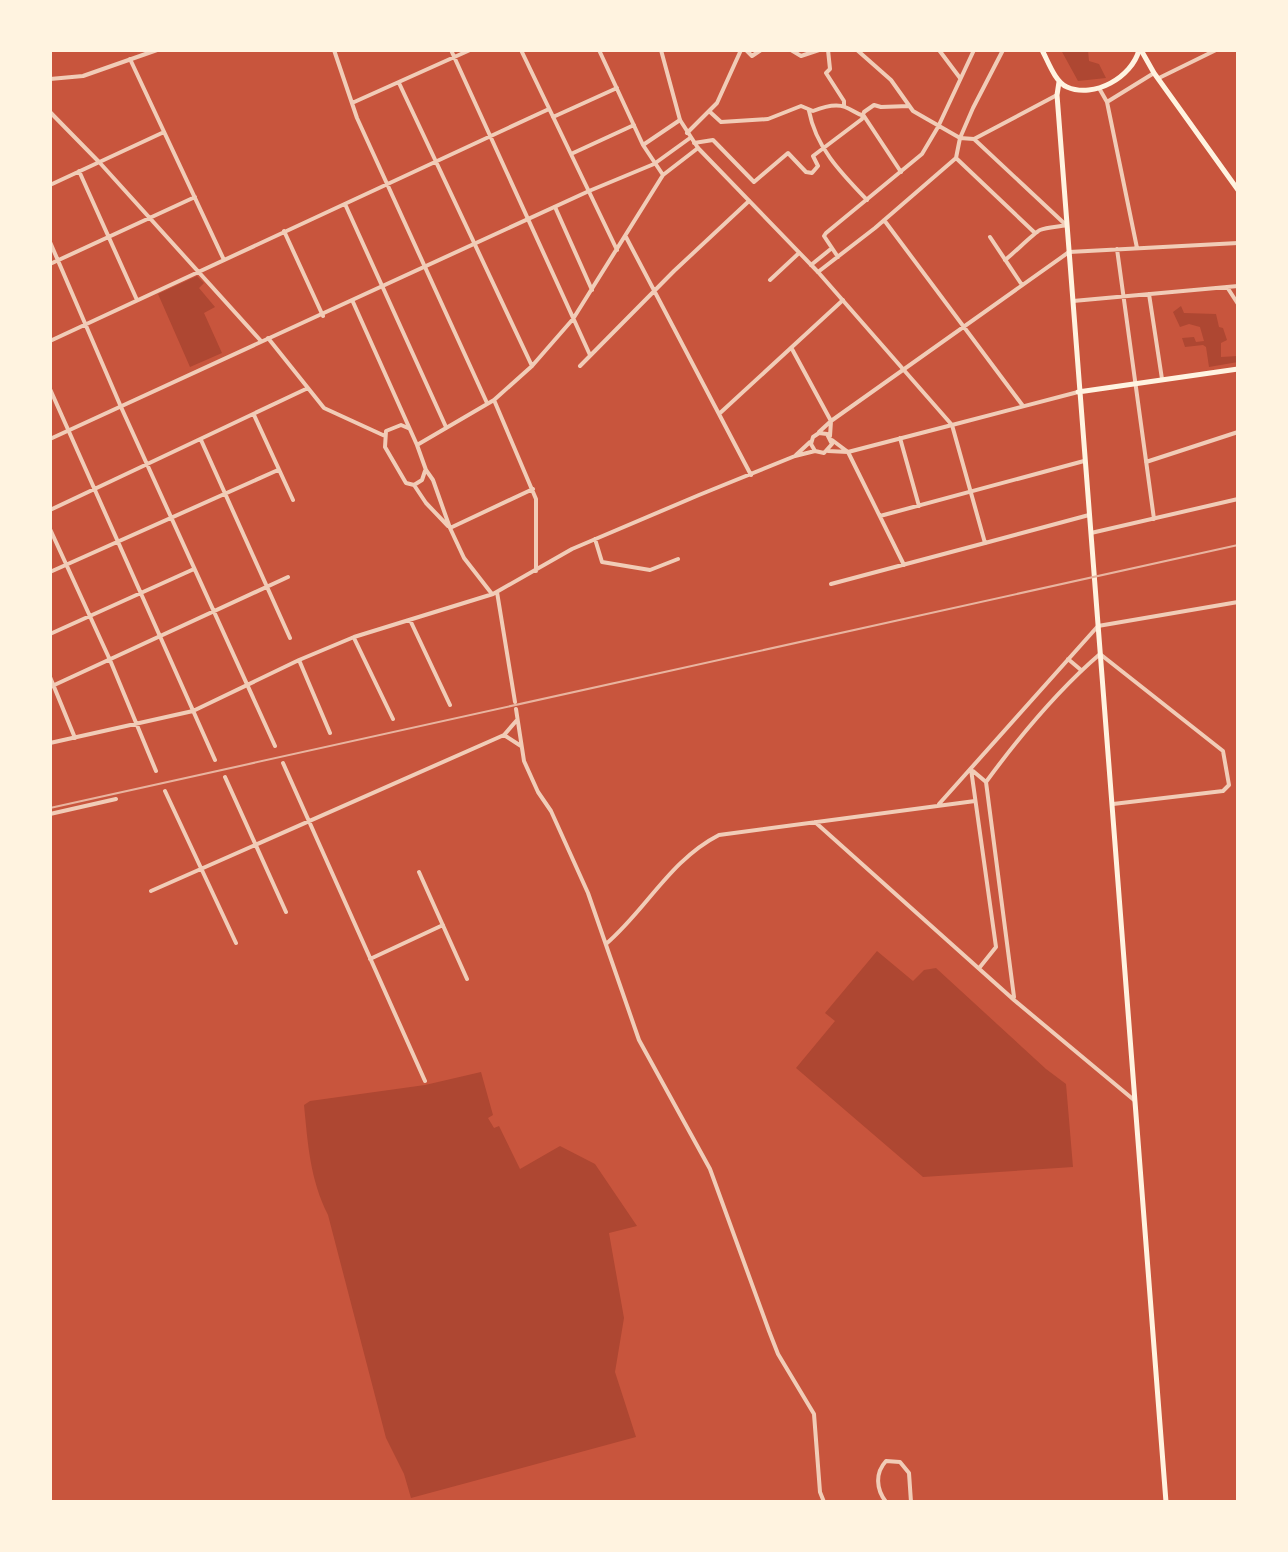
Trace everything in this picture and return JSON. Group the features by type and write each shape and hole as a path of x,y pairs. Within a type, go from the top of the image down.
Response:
{"main road":[{"path":"1042,50 1059,82 1076,89 1109,84 1125,74 1140,50"},
{"path":"1140,50 1238,190"},
{"path":"1059,82 1057,95 1078,392 1166,1502"},
{"path":"1078,392 1238,369"}],"street":[{"path":"50,79 83,76 157,50"},
{"path":"334,50 352,103 487,403"},
{"path":"451,50 590,355"},
{"path":"352,103 470,50"},
{"path":"521,50 618,250"},
{"path":"599,50 643,145 663,175"},
{"path":"661,50 680,120 690,138 818,272 952,425 985,543"},
{"path":"50,439 654,164 690,138 717,103 744,50 752,56 761,50"},
{"path":"791,50 801,56 819,50"},
{"path":"828,50 830,69 826,73 844,106"},
{"path":"857,50 891,80 909,106 960,138 974,139 1057,95"},
{"path":"939,50 960,78"},
{"path":"818,272 956,158 960,138 1003,50"},
{"path":"1107,102 1156,75 1216,50"},
{"path":"838,257 824,236 922,154 938,127 972,51"},
{"path":"130,59 224,260"},
{"path":"399,83 532,366"},
{"path":"1099,87 1107,102 1137,248"},
{"path":"553,117 617,88"},
{"path":"809,111 826,105 844,106 864,116"},
{"path":"690,138 713,140 754,182 788,153 806,172 812,173 818,166 813,156 874,105 909,106"},
{"path":"709,111 721,122 768,119 801,106 809,111 812,129 823,148 849,183 867,200"},
{"path":"50,341 549,109"},
{"path":"50,112 261,341"},
{"path":"864,116 901,172"},
{"path":"643,145 680,120"},
{"path":"571,154 634,125"},
{"path":"50,185 164,132"},
{"path":"974,139 1067,225"},
{"path":"417,445 494,400 532,366 573,319 663,175 698,148"},
{"path":"956,158 1035,233"},
{"path":"79,171 137,300"},
{"path":"1230,179 1238,173"},
{"path":"50,264 195,197"},
{"path":"580,366 749,201"},
{"path":"345,204 446,427"},
{"path":"555,207 592,290"},
{"path":"884,220 966,325 1023,406"},
{"path":"1005,260 1030,241 1035,233 1067,225"},
{"path":"284,231 323,316"},
{"path":"626,237 751,475"},
{"path":"990,237 1022,285"},
{"path":"50,242 121,407 275,746"},
{"path":"795,456 831,421 1069,252 1238,243"},
{"path":"811,265 832,248"},
{"path":"1117,249 1154,519"},
{"path":"770,280 799,253"},
{"path":"1072,301 1238,286"},
{"path":"1227,287 1238,304"},
{"path":"1149,294 1162,379"},
{"path":"719,414 843,300"},
{"path":"353,302 433,480 464,558 495,593 515,702"},
{"path":"268,338 324,408 385,436"},
{"path":"792,349 831,421 828,451"},
{"path":"50,510 308,388"},
{"path":"50,389 215,760"},
{"path":"50,743 193,711 354,637 495,593 595,539 795,456 815,451 848,452 1078,392"},
{"path":"494,400 536,499 536,571"},
{"path":"254,415 293,500"},
{"path":"408,428 401,425 386,431 385,447 406,483 414,485 450,528"},
{"path":"1146,462 1238,432"},
{"path":"819,433 848,452 904,565"},
{"path":"900,438 919,506"},
{"path":"201,440 290,638"},
{"path":"811,440 815,451"},
{"path":"880,516 1084,461"},
{"path":"50,572 278,470"},
{"path":"414,485 422,480 426,470"},
{"path":"450,528 533,489"},
{"path":"1091,533 1238,499"},
{"path":"831,584 1089,515"},
{"path":"50,529 156,771"},
{"path":"595,539 602,562 650,570 678,559"},
{"path":"50,634 194,569"},
{"path":"52,686 288,577"},
{"path":"937,806 1098,626 1238,602"},
{"path":"410,620 450,705"},
{"path":"354,637 393,719"},
{"path":"986,782 1081,670 1100,654 1223,751 1230,778 1229,785 1223,791 1113,804"},
{"path":"1068,659 1081,670"},
{"path":"299,660 330,733"},
{"path":"50,677 75,738"},
{"path":"516,709 528,771 551,811 588,893 639,1040 710,1169 778,1354 814,1414 820,1492 824,1502"},
{"path":"151,891 504,735 517,720"},
{"path":"504,735 521,746"},
{"path":"283,763 425,1081"},
{"path":"971,769 986,782 1014,1000"},
{"path":"971,769 996,947"},
{"path":"225,777 286,912"},
{"path":"165,791 236,943"},
{"path":"50,814 116,799"},
{"path":"606,944 683,859 719,835 975,801"},
{"path":"815,822 1014,1000 1135,1101"},
{"path":"419,872 467,979"},
{"path":"370,959 443,925"},
{"path":"979,968 996,947 1008,946"},
{"path":"886,1502 877,1478 886,1461 900,1462 909,1473 911,1502"}],"shaded area":[{"path":"1061,50 1088,50 1089,61 1099,64 1106,78 1078,81"},
{"path":"197,276 204,283 199,288 215,307 204,313 222,353 190,367 158,294"},
{"path":"1181,306 1184,313 1216,314 1227,340 1221,343 1221,357 1238,356 1238,362 1209,367 1206,347 1185,347 1182,338 1194,337 1196,342 1204,341 1200,327 1189,324 1180,327 1173,312"},
{"path":"877,951 913,981 924,970 936,968 1066,1084 1073,1167 923,1177 796,1068 835,1021 825,1013"},
{"path":"481,1072 493,1115 488,1118 494,1128 499,1126 520,1169 560,1146 595,1164 637,1226 609,1233 624,1318 615,1372 636,1437 411,1498 404,1474 386,1438 328,1215 314,1175 304,1105 310,1101 425,1085"}],"railway":[{"path":"50,808 1238,545"}]}
